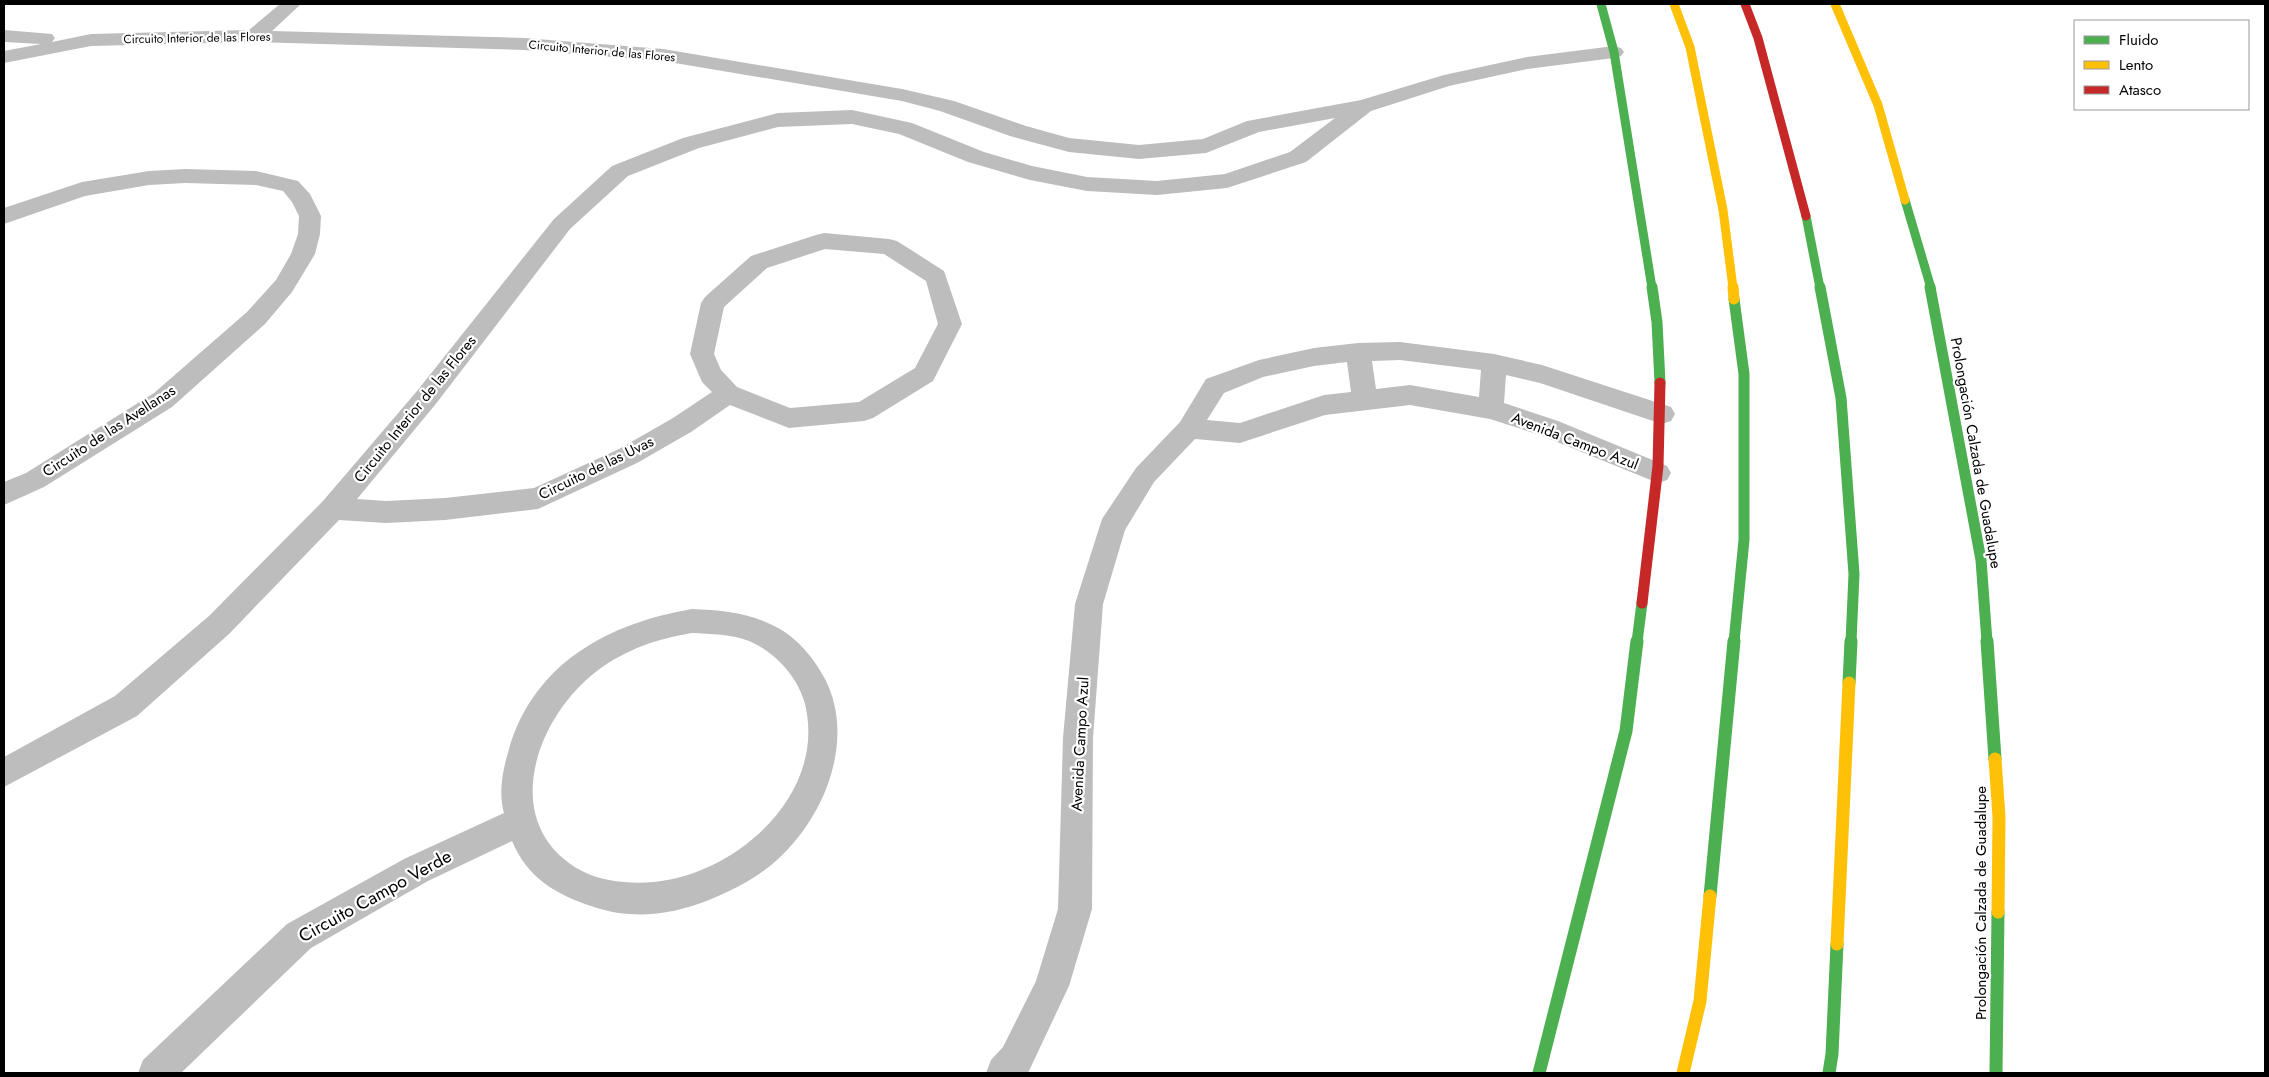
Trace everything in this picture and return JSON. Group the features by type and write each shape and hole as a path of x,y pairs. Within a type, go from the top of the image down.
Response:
{"main road":[{"path":"1539,1073 1626,731 1658,473 1662,414 1655,312 1614,52 1601,4"},
{"path":"1674,4 1690,47 1723,210 1744,374 1744,540 1700,1001 1683,1073"},
{"path":"1746,4 1758,38 1806,217 1841,398 1854,574 1832,1054 1829,1073"},
{"name":"Prolongación Calzada de Guadalupe","path":"1835,4 1878,105 1932,293 1981,560 1999,817 1996,1073"}],"street":[{"path":"254,36 291,4"},
{"name":"Circuito Interior de las Flores","path":"4,36 91,40 254,36 524,44 653,54 902,95 947,106 1018,131 1069,145 1139,152 1206,146 1254,126 1364,106"},
{"name":"Circuito Interior de las Flores","path":"4,57 91,40"},
{"path":"1364,106 1444,81 1527,63 1614,52"},
{"path":"852,117 870,90"},
{"name":"Circuito Interior de las Flores","path":"4,773 126,706 219,625 333,510 426,398 562,224 620,171 691,143 778,120 852,117 905,128 976,157 1030,173 1087,184 1157,188 1227,182 1298,157 1364,106"},
{"name":"Circuito de las Avellanas","path":"4,216 82,189 149,178 185,176 256,178 290,186 302,199 310,216 309,234 302,254 284,286 256,318 163,400 35,480 4,494"},
{"path":"824,241 889,247 936,277 950,324 924,374 864,411 789,418 728,394 711,375 702,354 713,303 759,262 824,241"},
{"name":"Avenida Campo Azul","path":"1004,1073 1016,1060 1052,986 1074,909 1078,738 1089,604 1112,527 1145,475 1190,429 1215,386 1259,369 1314,357 1358,352 1400,351 1494,363 1542,374 1662,414"},
{"path":"1358,352 1365,400"},
{"name":"Avenida Campo Azul","path":"1492,409 1494,363"},
{"name":"Circuito de las Uvas","path":"333,510 386,512 445,509 538,498 628,456 682,425 728,394"},
{"name":"Avenida Campo Azul","path":"1190,429 1240,433 1324,405 1410,395 1492,409 1550,428 1658,473"},
{"path":"692,621 724,622 752,630 778,643 798,661 814,684 822,711 824,741 817,772 802,804 782,832 761,852 721,879 685,893 649,899 613,897 581,888 553,871 532,848 520,821 515,791 518,759 530,729 548,700 571,674 597,653 628,636 660,626 692,621"},
{"name":"Circuito Campo Verde","path":"156,1073 299,936 416,870 520,821"}],"traffic: fast":[{"path":"1601,4 1614,52 1643,228 1657,322 1660,383"},
{"path":"1905,200 1932,293 1981,560 1995,759"},
{"path":"1806,216 1841,398 1854,574 1849,683"},
{"path":"1710,896 1744,540 1744,374 1734,299"},
{"path":"1539,1073 1626,731 1642,603"},
{"path":"1996,1073 1998,912"},
{"path":"1829,1073 1832,1054 1837,944"}],"traffic: slow":[{"path":"1674,4 1690,47 1723,210 1734,299"},
{"path":"1835,4 1878,105 1905,200"},
{"path":"1837,944 1849,683"},
{"path":"1995,759 1999,817 1998,912"},
{"path":"1683,1073 1700,1001 1710,896"}],"traffic: jam":[{"path":"1745,4 1758,38 1806,216"},
{"path":"1642,603 1658,466 1661,411 1660,383"}]}
